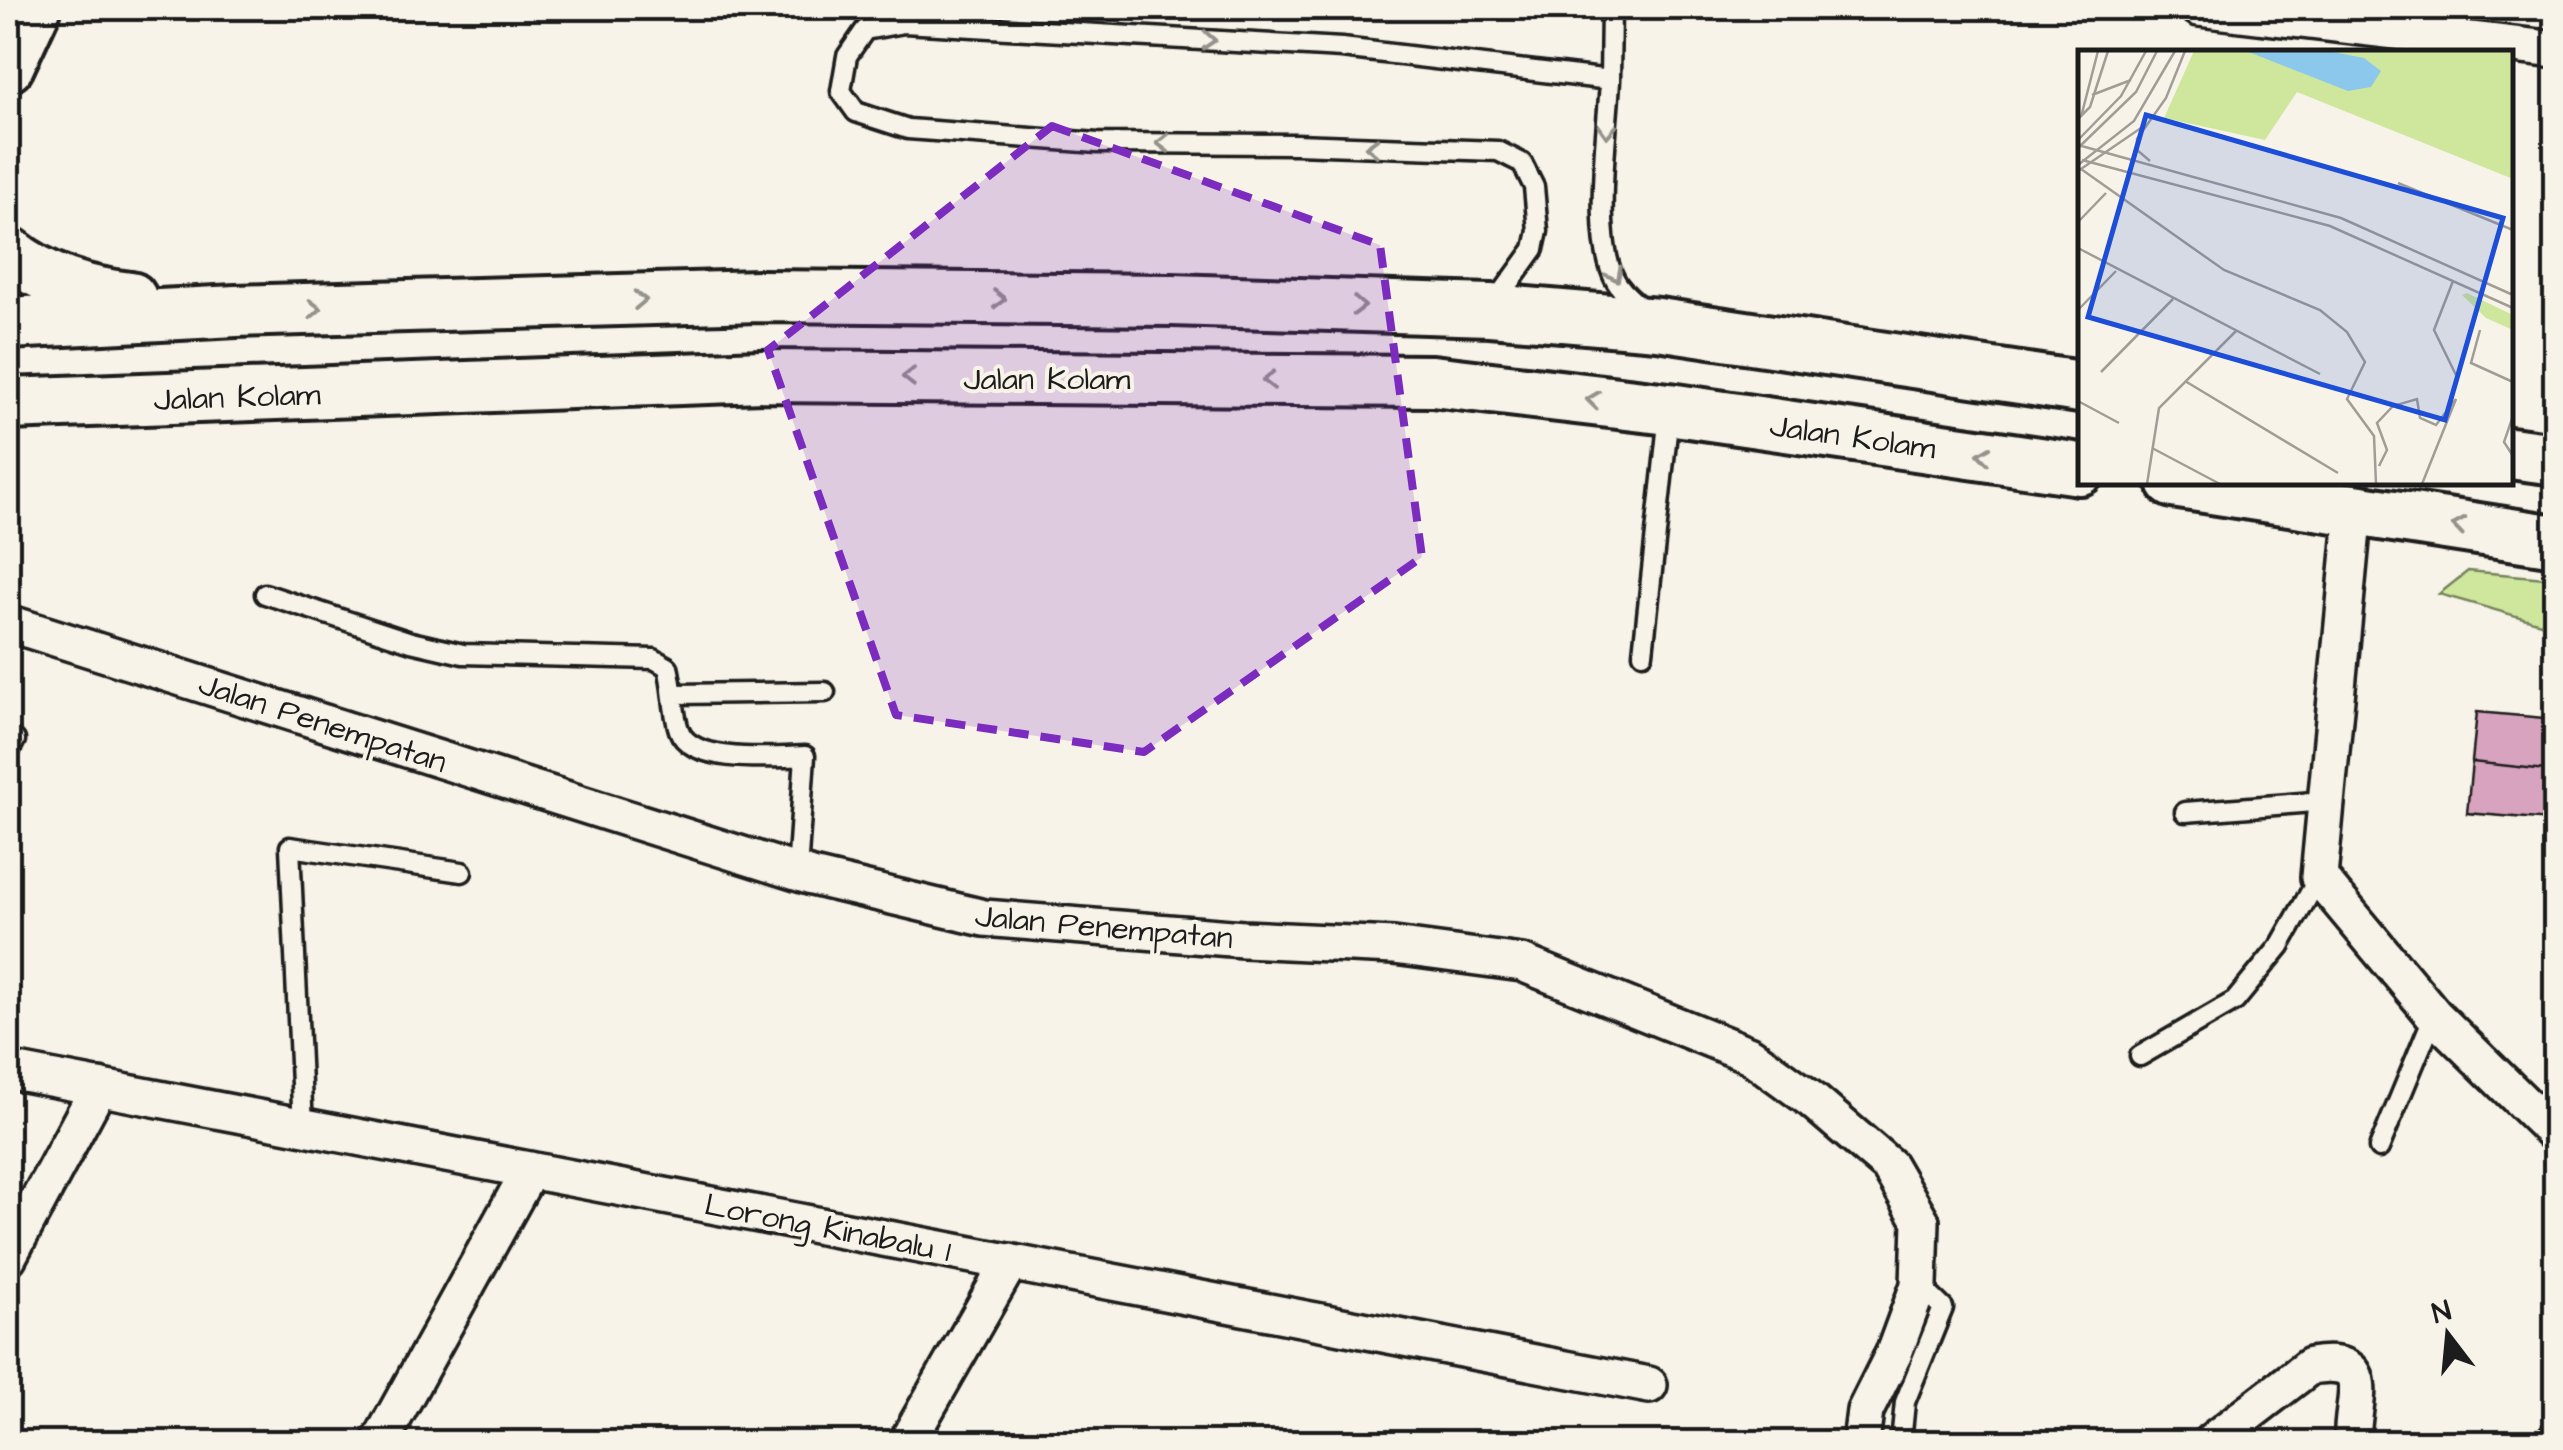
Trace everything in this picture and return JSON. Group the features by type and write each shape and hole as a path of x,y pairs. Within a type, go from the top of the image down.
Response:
{"main road":[{"path":"8,66 35,8"},
{"path":"8,252 29,269 88,293 236,311"},
{"path":"8,323 236,311 760,296 1172,300 1490,310 1658,324 2078,387"},
{"name":"Jalan Kolam","path":"8,404 762,376 1432,381 1670,409 2078,469"},
{"path":"8,380 115,400"},
{"path":"2513,453 2556,460"},
{"path":"2193,485 2556,541"}],"street":[{"path":"2200,8 2556,50"},
{"path":"2354,509 2319,877 2434,1015 2553,1132"},
{"name":"Jalan Penempatan","path":"8,624 797,872 984,918 1243,939 1394,946 1522,963 1750,1055 1812,1100 1889,1166 1921,1221 1919,1285 1894,1353 1865,1411 1862,1442"},
{"name":"Lorong Kinabalu 1","path":"8,1070 1649,1384"},
{"path":"8,1256 99,1087"},
{"path":"380,1442 530,1170"},
{"path":"907,1442 1010,1262"},
{"path":"2210,1442 2310,1366 2322,1364 2346,1368 2356,1378 2360,1390 2351,1426 2353,1442"}],"lane":[{"path":"1611,8 1603,212 1607,257 1618,285 1658,324"},
{"path":"1490,310 1534,249 1538,231 1534,187 1522,162 1498,151 1098,143 908,129 856,112 840,91 847,56 865,30 904,22 1342,48 1610,80"},
{"path":"1642,653 1670,409"},
{"path":"265,594 411,642 462,654 654,659 668,667 679,733 694,746 737,758 806,756 797,872"},
{"path":"675,694 825,692"},
{"path":"2185,812 2327,801"},
{"path":"303,1127 290,847 462,872"},
{"path":"2140,1056 2235,1001 2280,946 2319,877"},
{"path":"2379,1148 2434,1015"},
{"path":"1902,1442 1904,1402 1943,1308 1919,1285"}],"highlighted area":[{"path":"1052,126 1380,245 1422,557 1144,752 896,715 768,350"}],"green space":[{"path":"2468,571 2555,579 2555,627 2439,594"}],"building":[{"path":"2477,712 2556,719 2555,771 2472,762"},
{"path":"2472,762 2555,771 2550,820 2467,813"}]}
